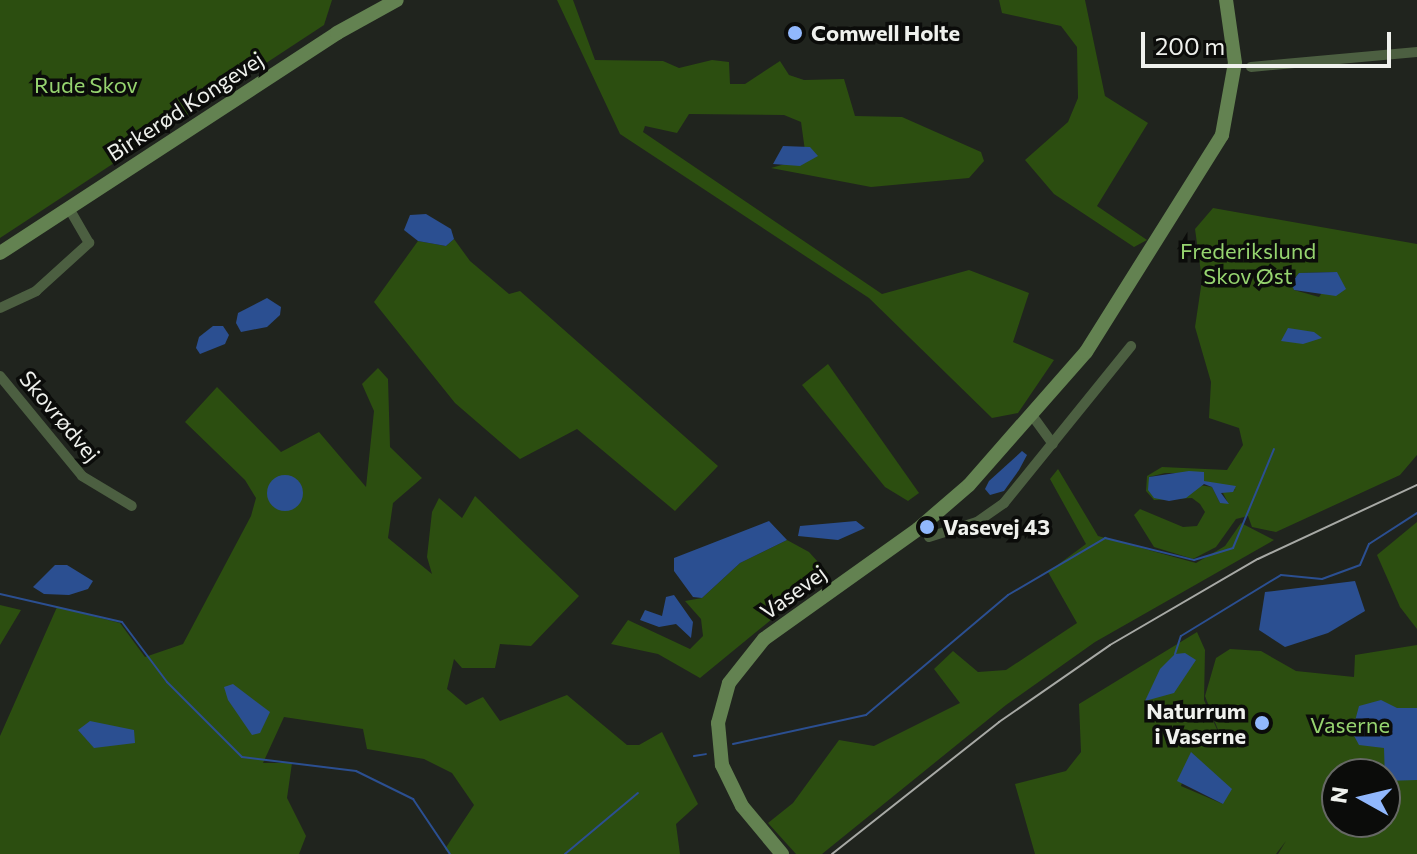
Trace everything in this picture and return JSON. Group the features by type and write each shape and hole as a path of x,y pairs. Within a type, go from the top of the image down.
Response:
{"street":[{"name":"Birkerød Kongevej","path":"0,253 337,33 397,0"},
{"name":"Vasevej","path":"782,854 742,806 722,765 720,709 736,670 764,639 918,529 1034,418 1119,303 1222,135 1235,63 1226,0"},
{"path":"1251,67 1417,52"},
{"path":"0,308 36,291 89,243 69,209"},
{"path":"929,537 990,515 1053,444 1131,346"},
{"name":"Skovrødvej","path":"0,376 82,476 132,506"},
{"path":"1034,418 1053,444"}],"green space":[{"name":"Rude Skov","path":"0,0 332,0 324,25 0,238"},
{"path":"557,0 573,0 595,60 663,61 679,68 712,60 729,62 730,84 745,84 780,61 789,75 804,80 844,79 855,116 902,117 981,152 984,161 969,178 871,187 771,168 806,158 801,122 784,115 689,114 677,133 645,126 643,132 882,294 969,270 1029,293 1013,342 1054,360 1018,413 992,418 869,298 620,134"},
{"path":"999,0 1085,0 1105,96 1148,123 1097,206 1147,240 1134,247 1054,194 1025,160 1068,122 1078,98 1077,47 1061,26 1002,13"},
{"name":"Frederikslund Skov Øst","path":"1213,208 1417,244 1417,455 1400,475 1276,532 1252,527 1248,516 1236,519 1216,547 1193,559 1154,547 1134,515 1140,509 1183,527 1197,526 1205,512 1200,504 1192,498 1154,500 1146,491 1147,476 1162,467 1227,470 1243,445 1239,428 1209,418 1211,382 1195,327 1202,280 1195,229","holes":["1337,272 1319,297 1294,290 1291,283 1299,273","1165,473 1204,473 1203,481 1236,490 1222,491 1227,501 1220,503 1212,487 1149,477"]},
{"path":"454,239 470,261 509,294 520,291 718,466 675,511 577,429 520,459 455,403 374,302 418,241 446,246"},
{"path":"828,364 919,493 908,501 885,487 802,385"},
{"path":"378,368 388,379 390,447 422,478 393,503 388,538 432,574 427,557 432,512 439,498 462,518 475,496 579,596 531,646 500,644 495,668 462,668 454,659 447,689 466,705 483,697 500,721 567,695 627,745 639,745 662,732 698,804 676,824 680,854 449,854 445,849 474,805 452,773 424,759 367,749 363,729 284,717 263,763 292,763 287,798 306,836 299,854 0,854 0,736 57,607 120,623 145,657 183,644 251,516 256,498 245,480 185,422 217,387 281,452 319,432 366,487 374,411 362,384"},
{"path":"1058,469 1098,536 1196,563 1225,546 1241,523 1274,540 1095,642 1006,705 822,854 796,854 768,823 793,803 839,740 874,746 960,703 934,669 953,651 978,672 1006,670 1077,623 1048,572 1086,544 1050,479"},
{"path":"1417,522 1417,629 1400,607 1377,555"},
{"path":"787,540 809,552 828,573 700,678 658,654 611,644 628,620 690,649 703,636 701,619 685,601 702,598 740,563"},
{"path":"0,605 21,610 0,645"},
{"name":"Vaserne","path":"1197,632 1205,650 1204,700 1223,743 1205,696 1216,658 1230,649 1261,651 1296,671 1354,677 1355,655 1417,645 1417,854 1278,854 1286,841 1276,854 1035,854 1015,784 1066,771 1081,752 1079,704","holes":["1191,753 1223,804 1181,786"]}],"water":[{"path":"783,146 810,147 818,156 800,166 773,164"},
{"path":"426,214 451,229 454,239 446,246 418,241 404,230 410,215"},
{"path":"1337,272 1346,289 1336,296 1294,290 1291,283 1299,273"},
{"path":"267,298 281,307 280,315 267,327 241,332 236,323 238,313"},
{"path":"213,326 223,326 229,335 225,344 200,354 196,348 199,337"},
{"path":"1288,328 1314,332 1322,338 1303,344 1281,341"},
{"path":"1022,451 1027,455 1004,491 990,495 985,489 989,481"},
{"path":"1204,472 1204,481 1236,486 1233,492 1221,493 1229,504 1220,503 1212,487 1204,484 1186,498 1169,501 1154,498 1148,490 1149,477"},
{"path":"285,475 298,480 303,493 298,506 285,511 272,506 267,493 272,480"},
{"path":"769,521 787,540 740,563 702,598 693,597 674,571 674,558"},
{"path":"856,521 865,528 838,540 798,536 800,526"},
{"path":"55,565 67,565 93,581 88,589 69,595 44,594 33,587"},
{"path":"1355,581 1365,611 1328,633 1285,647 1259,630 1265,592"},
{"path":"674,595 693,622 691,638 676,624 659,627 640,620 645,610 662,616 666,597"},
{"path":"1185,653 1196,660 1174,693 1145,701 1160,669 1175,654"},
{"path":"233,684 270,712 260,733 252,735 228,700 224,687"},
{"path":"1381,700 1397,708 1417,708 1417,780 1401,780 1401,758 1384,758 1384,748 1359,745 1352,732 1359,706"},
{"path":"90,721 134,730 135,743 94,748 78,730"},
{"path":"1191,752 1232,789 1223,804 1177,781"}],"waterway":[{"path":"733,744 866,715 1008,595 1105,538 1194,560 1233,548 1274,449"},
{"path":"1175,654 1181,636 1281,575 1322,579 1360,565 1369,544 1417,513"},
{"path":"0,594 122,622 167,682 242,757 356,771 413,799 450,854"},
{"path":"694,756 706,754"},
{"path":"565,854 638,793"}],"tram line":[{"path":"832,854 999,722 1110,645 1258,559 1417,485"}],"place":[{"name":"Comwell Holte","path":"795,33"},
{"name":"Vasevej 43","path":"927,527"},
{"name":"Naturrum i Vaserne","path":"1262,723"}]}
